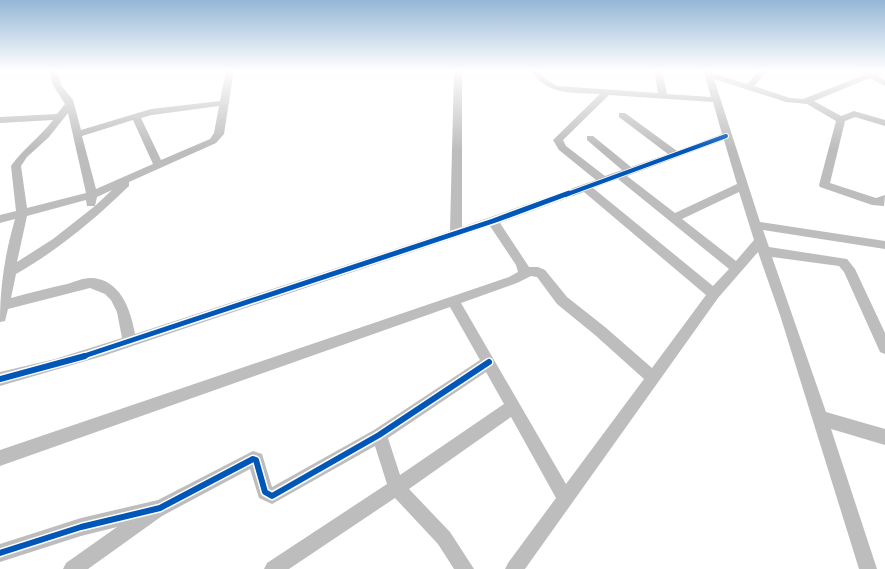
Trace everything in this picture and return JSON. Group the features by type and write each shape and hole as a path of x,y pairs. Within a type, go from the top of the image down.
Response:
{"street":[{"path":"66,97 69,100 92,195 91,217"},
{"path":"0,219 92,195 217,138 225,97"},
{"path":"456,233 458,97"},
{"path":"602,97 558,140 562,148 603,180"},
{"path":"670,97 716,100"},
{"path":"715,97 726,136 787,315 868,569"},
{"path":"778,97 789,100 808,101 819,97"},
{"path":"808,101 841,120"},
{"path":"76,135 164,109 224,103"},
{"path":"69,105 61,117 18,160 16,166 15,173 22,213 11,254 10,271 2,311 90,283 100,284 111,292 122,307 125,314 129,341"},
{"path":"841,120 854,114 885,123"},
{"path":"622,115 675,154"},
{"path":"0,120 61,117"},
{"path":"136,117 158,164"},
{"path":"841,120 824,185 876,202 884,202 885,199"},
{"path":"0,379 55,365 493,221 726,136"},
{"path":"590,138 623,172 674,218 735,268"},
{"path":"10,271 58,242 91,217 134,175"},
{"path":"674,218 743,186"},
{"path":"586,188 714,294"},
{"path":"493,221 522,264 524,273"},
{"path":"755,225 885,245"},
{"path":"514,569 714,294 735,268 762,246"},
{"path":"762,246 844,262 849,269 885,348"},
{"path":"0,458 513,280 524,273 534,272 541,274 557,296 652,377"},
{"path":"453,300 565,498"},
{"path":"72,569 160,508 221,478 253,459 256,460 265,492 272,496 379,435 489,362"},
{"path":"272,569 514,406"},
{"path":"820,418 885,437"},
{"path":"379,435 396,487 444,538 465,569"},
{"path":"0,553 81,527 160,508"}],"cycle path":[{"path":"0,379 103,350 493,221 726,136"},
{"path":"0,553 81,527 160,508 253,459 256,460 265,492 272,496 379,435 489,362"}]}
